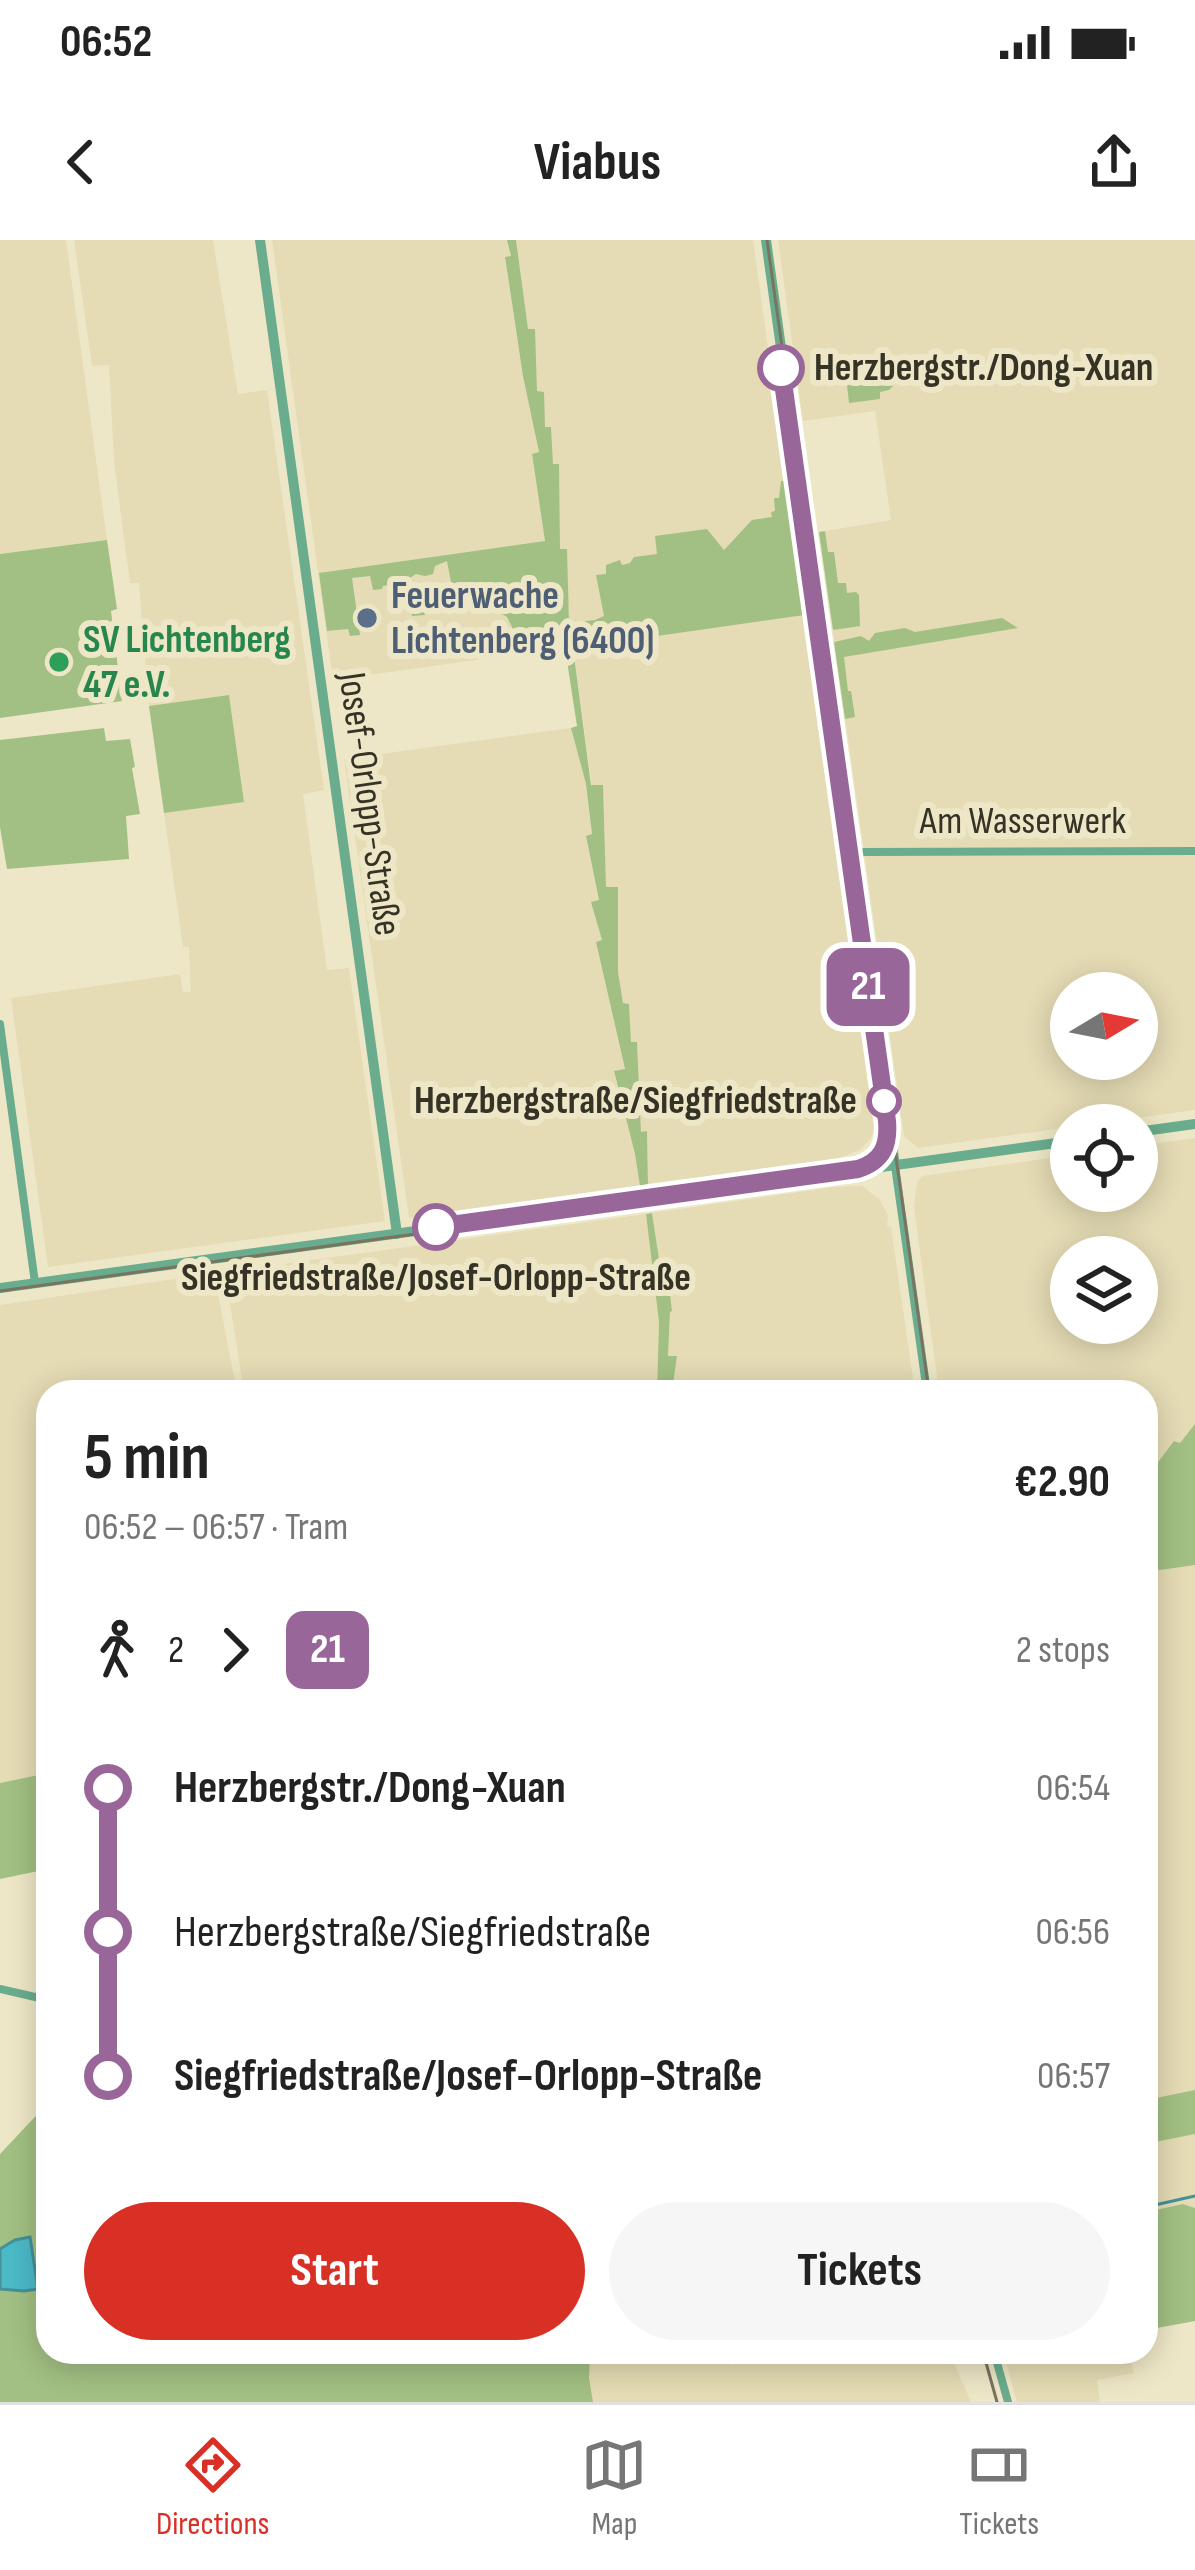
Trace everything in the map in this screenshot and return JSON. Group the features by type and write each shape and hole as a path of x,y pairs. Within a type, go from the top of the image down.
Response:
{"street":[{"name":"Josef-Orlopp-Straße","path":"260,240 398,1234"},
{"path":"766,240 925,1380"},
{"name":"Am Wasserwerk","path":"852,854 1195,850"},
{"path":"0,1024 35,1283"},
{"path":"1158,1129 1195,1124"},
{"path":"0,1288 1050,1144"},
{"path":"0,1989 36,1997"},
{"path":"997,2364 1008,2402"}],"shaded area":[{"path":"0,240 66,240 107,540 0,554"},
{"path":"74,240 213,240 238,394 267,390 324,790 303,794 327,970 349,968 385,1221 48,1267 11,998 180,974 183,992 191,992 189,947 183,947 164,813 244,801 229,695 149,706 139,583 130,583 114,462 109,365 92,366"},
{"path":"272,240 507,240 511,257 505,258 539,453 532,455 561,648 333,680"},
{"path":"516,240 753,240 802,593 569,624 566,549 560,549 558,464 553,464 551,428 545,428 537,392 534,329 528,330"},
{"path":"778,240 1195,240 1195,1110 1158,1115 1158,1104 1050,1104 1050,1130 918,1148 904,1136 819,532 891,520 875,411 803,421"},
{"path":"805,615 877,1123 860,1150 837,1159 648,1184 637,1042 631,1042 629,1004 623,1004 618,972 618,888 606,888 603,786 592,786 573,647"},
{"path":"571,728 586,784 592,835 586,837 599,901 592,903 602,941 596,942 625,1070 614,1072 640,1186 409,1218 344,759"},
{"path":"1195,1138 1195,1424 1180,1444 1174,1441 1158,1462 1158,1380 937,1380 914,1208 922,1176 1050,1158 1050,1212 1158,1212 1158,1143"},
{"path":"862,1186 879,1199 888,1215 913,1380 674,1380 677,1357 668,1357 667,1279 662,1280 652,1213"},
{"path":"646,1214 659,1322 657,1380 242,1380 225,1272"},
{"path":"214,1273 235,1380 36,1380 36,1776 0,1783 0,1305"},
{"path":"1195,1534 1195,2208 1182,2204 1158,2209 1158,1542"},
{"path":"589,2364 954,2364 971,2402 593,2402"},
{"path":"1006,2364 1132,2364 1134,2373 1097,2380 1100,2402 1017,2402"}],"green space":[{"path":"507,240 516,240 528,329 535,329 537,391 544,392 545,427 551,427 553,464 559,464 560,549 567,549 569,623 604,616 596,575 606,574 606,565 657,554 655,536 707,529 724,550 752,520 772,517 781,481 786,481 805,615 573,648 591,785 603,785 606,887 618,887 618,972 623,1003 629,1004 631,1042 637,1042 641,1132 647,1131 648,1184 640,1186 614,1071 625,1069 596,942 602,940 591,902 599,900 586,836 592,834 586,784 571,728 577,726 565,648 528,653 525,636 516,635 507,617 484,604 482,597 424,608 425,615 412,616 409,606 429,596 417,586 434,582 439,594 454,598 447,561 435,566 433,574 416,574 382,589 373,590 370,576 352,578 360,635 350,636 348,629 327,631 319,573 545,541 532,454 539,452 505,257 511,256"},
{"path":"889,361 893,386 880,392 880,399 849,403 846,376 855,375 856,366"},
{"path":"825,531 828,552 834,552 838,583 846,583 847,593 859,595 860,626 833,630 819,532"},
{"path":"107,540 122,701 0,718 0,554"},
{"path":"1002,618 1018,628 844,657 855,717 845,719 834,642 861,636 869,641 875,633 905,628 915,632"},
{"path":"229,695 244,802 164,813 149,706"},
{"path":"104,728 106,741 130,739 140,814 126,816 129,859 7,869 0,827 0,740"},
{"path":"652,1213 662,1279 668,1279 672,1311 668,1356 677,1356 674,1380 657,1380 659,1322 646,1214"},
{"path":"1195,1424 1195,1565 1158,1570 1158,1462 1174,1441 1180,1443"},
{"path":"36,1776 36,1872 0,1879 0,1783"},
{"path":"1195,2090 1195,2134 1158,2141 1158,2098"},
{"path":"36,2116 36,2364 590,2364 593,2402 0,2402 0,2154"},
{"path":"1183,2204 1195,2208 1195,2321 1158,2328 1158,2209"}],"water":[{"path":"30,2237 36,2289 0,2289 0,2249"}],"waterway":[{"path":"1158,2204 1195,2196"}],"tram line":[{"path":"767,240 927,1380"},
{"name":"21","path":"436,1227 858,1169 874,1162 884,1150 887,1121 781,368"},
{"path":"0,1291 845,1175 878,1163 888,1151 892,1132"},
{"path":"986,2364 997,2402"}],"place":[{"name":"Herzbergstr./Dong-Xuan","path":"781,368"},
{"name":"Feuerwache Lichtenberg (6400)","path":"367,618"},
{"name":"SV Lichtenberg 47 e.V.","path":"59,662"},
{"name":"Herzbergstraße/Siegfriedstraße","path":"884,1101"},
{"name":"Siegfriedstraße/Josef-Orlopp-Straße","path":"436,1227"}]}
